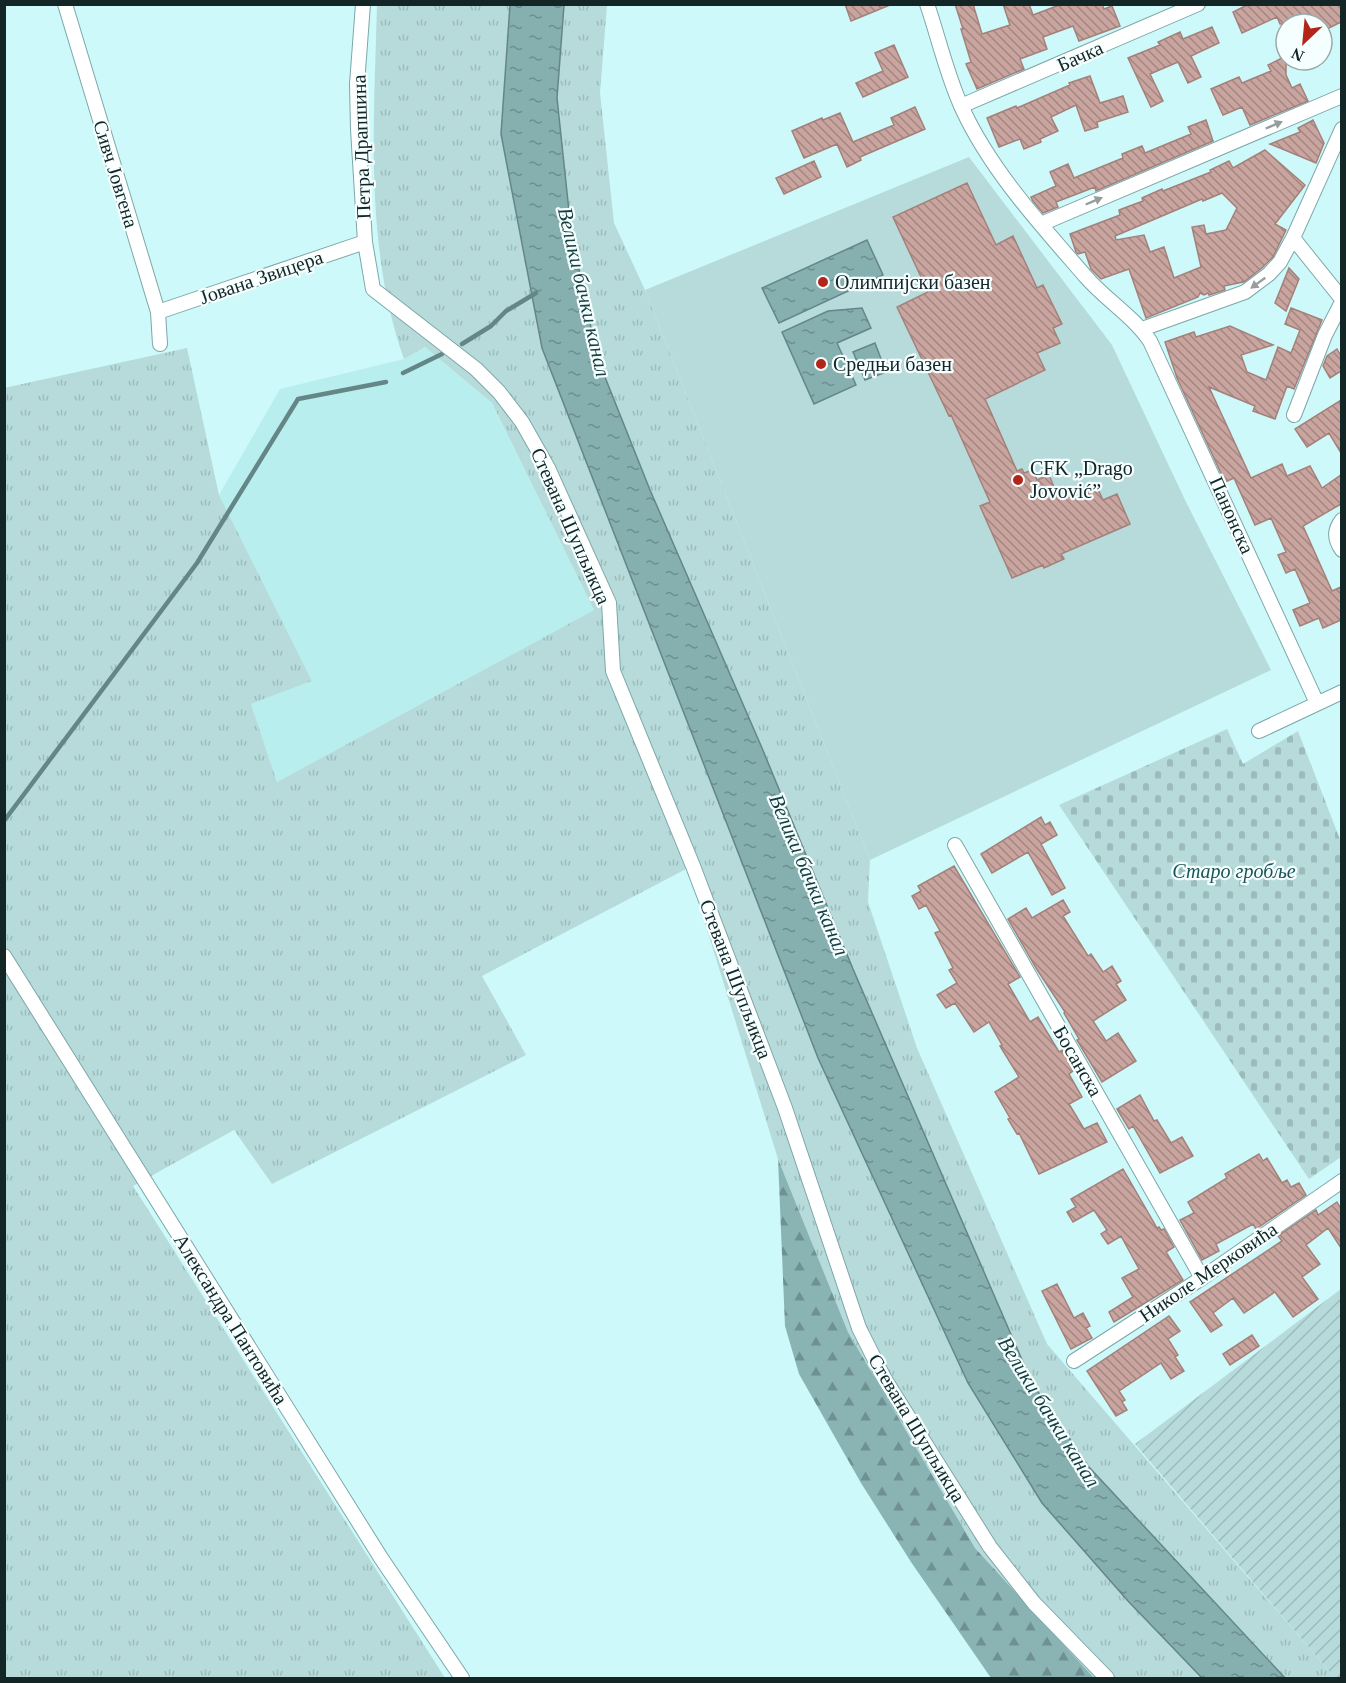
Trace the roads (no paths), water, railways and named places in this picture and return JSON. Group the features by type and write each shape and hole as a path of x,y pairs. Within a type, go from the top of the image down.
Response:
{"street":[{"name":"Сивч Јовгена","path":"65,4 158,312 160,344"},
{"name":"Петра Драпшина","path":"363,4 357,84 365,242 374,289"},
{"name":"Панонска","path":"927,4 961,106 990,159 1089,281 1142,329 1150,341 1317,703"},
{"name":"Бачка","path":"961,106 1198,4"},
{"path":"1041,224 1341,96"},
{"path":"1142,329 1245,292 1269,274 1280,262 1293,238 1341,129"},
{"path":"1293,238 1341,301 1325,335 1294,415"},
{"name":"Јована Звицера","path":"158,312 365,242"},
{"name":"Стевана Шупљикца","path":"374,289 476,369 499,392 522,422 548,468 609,603 614,671 693,866 785,1108 859,1328 884,1378 990,1547 1034,1603 1107,1678"},
{"path":"1341,520 1335,532 1341,550"},
{"path":"1259,731 1341,692"},
{"name":"Босанска","path":"955,845 1202,1278"},
{"name":"Александра Пантовића","path":"4,956 377,1551 462,1678"},
{"name":"Николе Мерковића","path":"1074,1361 1202,1278 1341,1181"}],"water":[{"name":"Велики бачки канал","path":"510,5 564,5 557,98 571,230 597,357 650,490 762,748 853,969 1032,1383 1088,1466 1285,1678 1202,1678 1128,1601 1042,1503 968,1383 818,1058 542,348 501,134"},
{"name":"Олимпијски базен","path":"867,240 883,275 779,323 762,288"},
{"name":"Средњи базен","path":"862,308 871,328 837,343 856,385 814,404 782,332 828,311"},
{"path":"875,343 886,372 865,380 853,352"}],"waterway":[{"path":"462,344 491,326 506,311 536,293"},
{"path":"403,373 442,354"},
{"path":"4,821 197,563 298,399 386,382"}],"place":[{"name":"Олимпијски базен","path":"823,282"},
{"name":"Средњи базен","path":"821,364"},
{"name":"CFK „Drago Jovović”","path":"1018,480"}],"park label":[{"name":"Старо гробље","path":"1234,871"}]}
